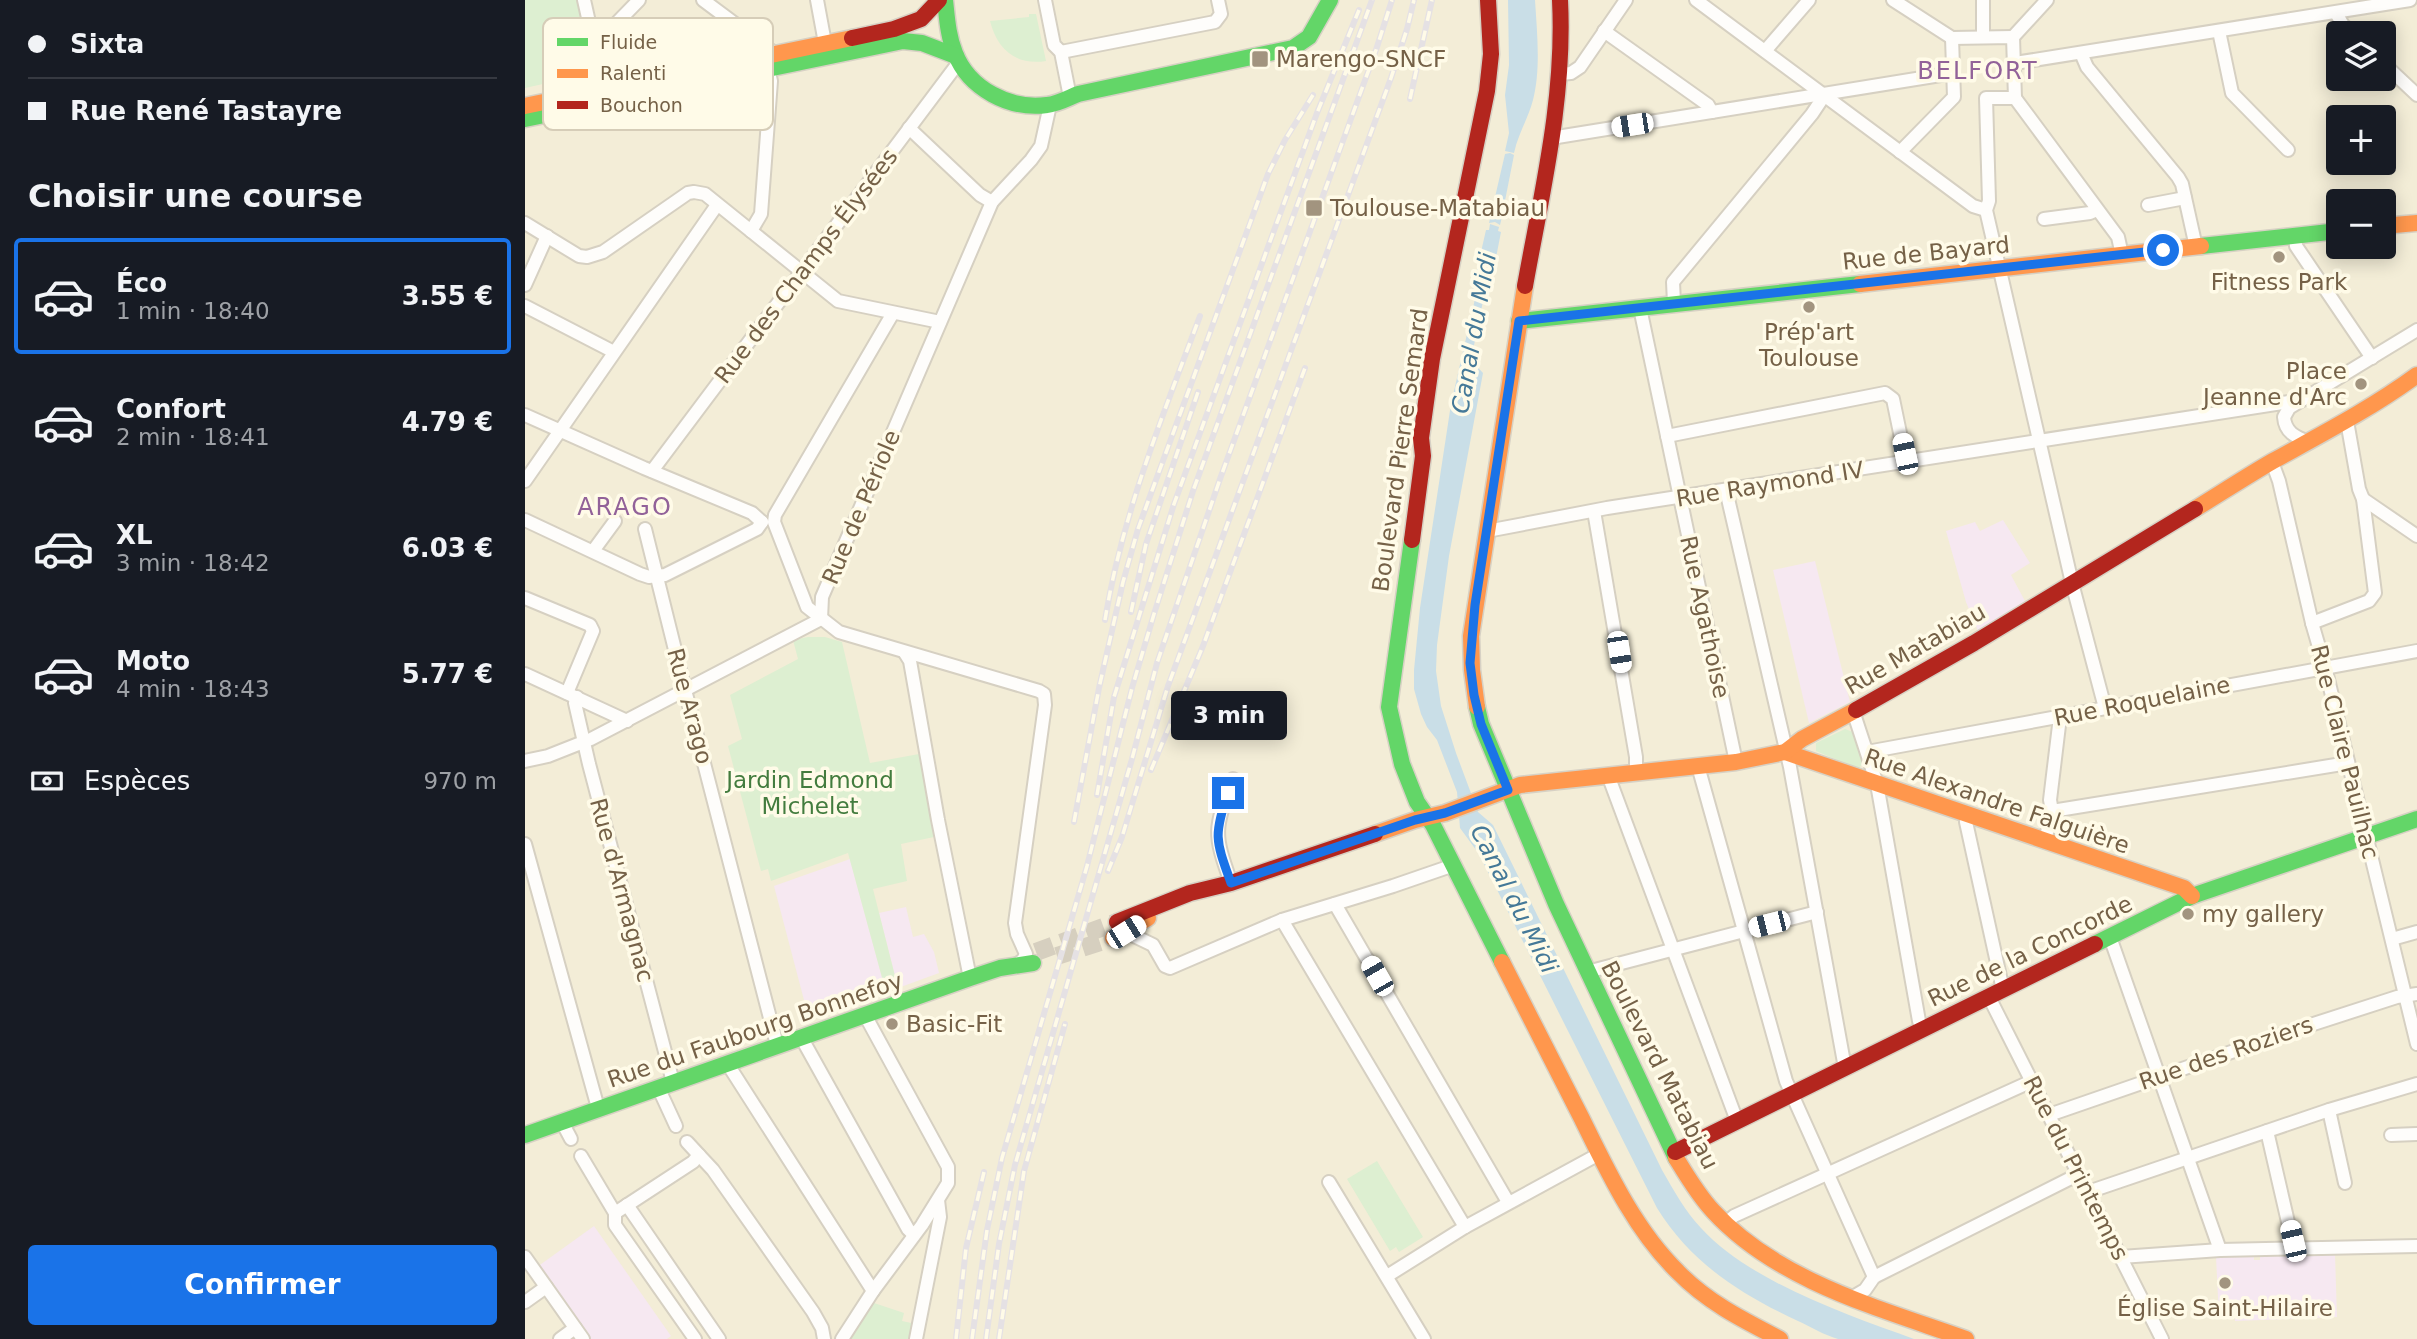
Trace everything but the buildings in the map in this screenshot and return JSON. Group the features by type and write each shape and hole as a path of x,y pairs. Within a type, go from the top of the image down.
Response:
{"main road":[{"path":"773,60 825,43 911,25 927,15 939,0"},
{"path":"945,0 957,59"},
{"path":"773,61 904,41 922,43 957,59 978,85 1000,99 1016,104 1050,105 1070,97 1293,48 1309,37 1330,0"},
{"name":"Boulevard Pierre Semard","path":"1488,0 1491,54 1487,91 1432,359 1421,438 1422,462 1389,707 1402,764 1417,802 1437,815 1454,865 1599,1154 1643,1231 1677,1272 1721,1308 1780,1339"},
{"name":"Boulevard Matabiau","path":"1560,0 1560,74 1471,636 1470,663 1481,724 1587,972 1675,1152 1699,1193 1726,1223 1787,1267 1825,1286 1966,1339"},
{"path":"525,106 543,102"},
{"path":"525,119 543,115"},
{"path":"2396,225 2417,223"},
{"name":"Rue de Bayard","path":"1519,321 2326,232"},
{"path":"2309,442 2391,394 2417,375"},
{"name":"Rue Matabiau","path":"1119,931 1156,905 1217,884 1231,883 1520,785 1736,762 1786,752 1801,739 1964,649 2309,442"},
{"name":"Rue Alexandre Falguière","path":"1786,752 2184,888 2192,896"},
{"name":"Rue de la Concorde","path":"1675,1152 2192,896 2417,820"},
{"name":"Rue du Faubourg Bonnefoy","path":"525,1135 1022,960"}],"street":[{"path":"584,0 588,18"},
{"path":"622,18 639,0"},
{"path":"703,0 723,18"},
{"path":"817,0 825,43"},
{"path":"1045,0 1054,45 1061,52 1070,97"},
{"path":"1061,52 1215,22 1221,14 1218,0"},
{"path":"1560,74 1576,71 1626,0"},
{"path":"1696,0 1973,206 1986,210"},
{"path":"1765,51 1809,0"},
{"path":"1893,0 1952,38 2013,37"},
{"path":"1983,0 1983,37"},
{"path":"2047,0 2013,37 2015,98 2118,237 2122,255"},
{"path":"2015,64 2410,0"},
{"path":"2336,13 2341,21"},
{"path":"1604,31 1708,105 1712,111"},
{"path":"2219,31 2232,93 2288,150"},
{"path":"1900,152 1954,97 1952,38"},
{"path":"2081,53 2088,67 2178,177 2196,247"},
{"name":"Rue des Champs Élysées","path":"652,471 909,128 957,59"},
{"path":"1551,138 1712,111 1824,96 1846,89 1953,73"},
{"path":"2396,75 2417,95"},
{"path":"1674,303 1672,282 1804,124 1824,96"},
{"path":"2015,98 1986,98 1989,201 1986,210 2039,441 2105,708"},
{"name":"Rue de Périole","path":"821,619 822,597 992,202 1041,146 1050,105"},
{"path":"909,128 980,195 992,202"},
{"path":"751,231 761,214 767,130"},
{"path":"525,223 572,253 587,257 603,252 688,193 705,194 838,301 940,322"},
{"path":"2148,205 2185,198"},
{"path":"525,481 717,205"},
{"path":"2044,219 2090,214 2097,210"},
{"path":"2295,235 2296,246 2372,358"},
{"path":"525,285 547,236"},
{"path":"525,306 614,352"},
{"name":"Rue Agathoise","path":"1640,308 1736,762"},
{"path":"525,520 640,574 657,577 685,566 757,529 775,515 893,313"},
{"path":"2309,442 2294,436 2284,422 2285,412 2417,330"},
{"path":"1667,436 1885,393 1893,399 1906,462"},
{"name":"Rue Raymond IV","path":"1486,531 1594,511 2302,400"},
{"path":"525,415 768,522 807,607 839,632 1044,694 1045,705 1015,923 1022,960"},
{"path":"2312,623 2374,598 2363,499 2347,421"},
{"name":"Rue Claire Pauilhac","path":"2272,462 2392,939 2411,995 2417,1044"},
{"path":"1726,490 1786,752 1845,1068"},
{"path":"2363,499 2417,536"},
{"path":"1594,511 1636,757 1636,772"},
{"path":"593,551 615,521"},
{"name":"Rue Arago","path":"645,528 777,1045"},
{"path":"525,598 590,625 593,631 572,695"},
{"path":"525,761 548,756 584,742 821,619"},
{"name":"Rue Roquelaine","path":"1867,752 2417,651"},
{"path":"905,653 910,661 970,978"},
{"path":"525,674 627,721"},
{"name":"Rue d'Armagnac","path":"572,695 676,1126"},
{"path":"1851,712 1877,783 1919,1021 1923,1028"},
{"path":"2045,841 2052,811 2050,800 2060,717"},
{"path":"2052,811 2348,763"},
{"path":"1697,766 1786,1081 1874,1277"},
{"path":"1608,775 1737,1121"},
{"path":"1231,883 1217,842 1217,831 1233,779"},
{"name":"Rue du Printemps","path":"1967,814 1966,822 1996,993 2032,1081 2162,1339"},
{"path":"525,844 598,1108"},
{"path":"1119,931 1153,945 1165,966 1170,968 1282,919 1393,887 1454,865"},
{"path":"1335,904 1508,1202"},
{"path":"1587,972 1817,912"},
{"path":"1282,919 1465,1227"},
{"path":"2392,939 2417,932"},
{"path":"2110,937 2220,1250"},
{"name":"Rue des Roziers","path":"2049,1115 2158,1076 2411,995"},
{"path":"842,1339 873,1290 949,1183 948,1167 865,1015"},
{"path":"801,1037 908,1229 914,1235"},
{"path":"727,1063 873,1290"},
{"path":"1726,1223 1734,1216 2032,1081"},
{"path":"2088,1192 2329,1110 2417,1084"},
{"path":"2329,1110 2345,1183"},
{"path":"562,1122 571,1139"},
{"path":"2267,1131 2294,1248"},
{"path":"2391,1135 2417,1134"},
{"path":"687,1142 713,1170 816,1318 824,1339"},
{"path":"1387,1276 1508,1202 1599,1154"},
{"path":"615,1213 661,1184 699,1155"},
{"path":"581,1156 615,1213 615,1224 695,1339"},
{"path":"1853,1297 1865,1290 1874,1277 2079,1174"},
{"path":"1329,1182 1424,1339"},
{"path":"916,1339 940,1217 938,1200"},
{"path":"627,1205 719,1339"},
{"path":"2121,1257 2220,1250 2417,1246"},
{"path":"525,1257 579,1333 560,1339"},
{"path":"525,1302 546,1287"}],"shaded area":[{"path":"525,0 2417,0 2417,1339 525,1339"},
{"path":"2003,520 2030,563 2011,575 2026,603 1978,631 1966,602 1946,531 1975,522 1980,531"},
{"path":"1815,561 1850,702 1809,723 1773,570"},
{"path":"850,859 886,992 809,1019 774,886"},
{"path":"906,907 913,937 924,934 934,952 939,973 898,988 879,913"},
{"path":"594,1226 671,1336 667,1339 588,1339 537,1267"},
{"path":"2335,1254 2337,1317 2235,1321 2235,1317 2219,1318 2216,1257 2254,1256 2254,1260 2260,1260 2260,1256"}],"green space":[{"path":"525,0 580,0 584,18 543,18 543,84 525,88"},
{"path":"1029,14 1036,14 1046,61 1035,62 1017,58 1003,47 993,31 990,21 1029,17"},
{"name":"Jardin Edmond Michelet","path":"825,637 842,642 870,763 919,754 934,837 901,844 907,881 873,889 898,988 886,992 848,853 771,881 768,869 761,871 728,746 742,739 730,695 798,659 793,640"},
{"path":"1845,729 1853,732 1864,762 1860,767 1856,768 1816,751 1816,743"},
{"path":"1377,1161 1423,1237 1399,1252 1396,1247 1390,1251 1347,1179"},
{"path":"874,1303 904,1313 902,1321 916,1324 914,1339 851,1339"}],"water":[{"path":"1508,0 1535,0 1538,63 1531,107 1514,153 1505,151 1509,133 1505,95 1509,65"},
{"path":"1505,154 1514,155 1500,225 1489,223"},
{"name":"Canal du Midi","path":"1490,224 1499,227 1498,231 1501,232 1488,299 1483,301 1471,360 1483,373 1449,556 1436,671 1441,706 1478,812 1493,825 1662,1170 1695,1221 1721,1247 1772,1280 1830,1307 1914,1339 1838,1339 1828,1335 1756,1300 1719,1275 1685,1245 1657,1208 1479,854 1460,828 1457,792 1437,740 1421,714 1414,689 1414,670 1420,608 1451,404 1475,299 1471,296 1486,230 1489,230"}],"tunnel":[{"path":"1036,952 1117,922"},
{"path":"1057,956 1113,938"}],"railway":[{"path":"972,1339 987,1230 1002,1158 1087,866 1132,688 1154,614 1193,491 1372,0"},
{"path":"986,1339 999,1244 1015,1165 1157,663 1392,0"},
{"path":"1108,871 1122,837 1168,686 1391,78 1414,0"},
{"path":"1410,99 1432,0"},
{"path":"1097,795 1114,697 1174,504 1317,113 1359,10"},
{"path":"1074,822 1099,688 1138,529 1268,174 1313,95"},
{"path":"1105,620 1112,581 1133,504 1200,316"},
{"path":"1151,770 1203,646 1305,368"},
{"path":"1131,612 1146,544 1198,392"},
{"path":"999,1339 1024,1171 1065,1024"},
{"path":"956,1339 966,1248 984,1172"}],"traffic: fast":[{"path":"945,0 953,47 961,66 970,77 981,87 1005,100 1033,106 1293,48 1309,37 1330,0"},
{"path":"773,68 903,41 922,43 956,56"},
{"path":"525,119 543,115"},
{"path":"2201,246 2326,232"},
{"path":"1519,321 1860,284"},
{"path":"1412,540 1389,707 1402,764 1417,802 1433,825 1502,962"},
{"path":"1477,707 1481,724 1556,904 1676,1158"},
{"path":"2095,944 2192,896 2417,819"},
{"path":"525,1135 970,978 1000,968 1033,963"}],"traffic: slow":[{"path":"773,54 852,38"},
{"path":"525,106 543,102"},
{"path":"2396,225 2417,223"},
{"path":"1860,284 2201,246"},
{"path":"1477,707 1471,636 1525,286"},
{"path":"2195,509 2365,410 2417,375"},
{"path":"1375,834 1445,813 1520,785 1736,762 1785,752 1802,739 1856,710"},
{"path":"1785,752 2184,888 2192,896"},
{"path":"1113,938 1148,918"},
{"path":"1502,962 1612,1180 1649,1238 1689,1283 1713,1301 1780,1339"},
{"path":"1676,1158 1713,1211 1767,1256 1831,1290 1966,1339"}],"traffic: jam":[{"path":"852,38 894,29 921,19 939,0"},
{"path":"1412,540 1423,456 1421,438 1432,359 1487,91 1491,54 1488,0"},
{"path":"1525,286 1556,109 1561,37 1560,0"},
{"path":"1856,710 1974,643 2195,509"},
{"path":"1117,922 1190,893 1231,883 1375,834"},
{"path":"1675,1152 2095,944"}],"place":[{"name":"Marengo-SNCF","path":"1260,59"},
{"name":"Toulouse-Matabiau","path":"1314,208"},
{"name":"Fitness Park","path":"2279,257"},
{"name":"Prép'art Toulouse","path":"1809,307"},
{"name":"Place Jeanne d'Arc","path":"2361,384"},
{"name":"my gallery","path":"2188,914"},
{"name":"Basic-Fit","path":"892,1024"},
{"name":"Église Saint-Hilaire","path":"2225,1283"}],"district":[{"name":"BELFORT","path":"1978,71"},
{"name":"ARAGO","path":"625,507"}],"route":[{"path":"1228,793 1219,819 1217,842 1231,883 1508,790 1481,724 1470,663 1475,605 1519,321 2163,250"}]}
